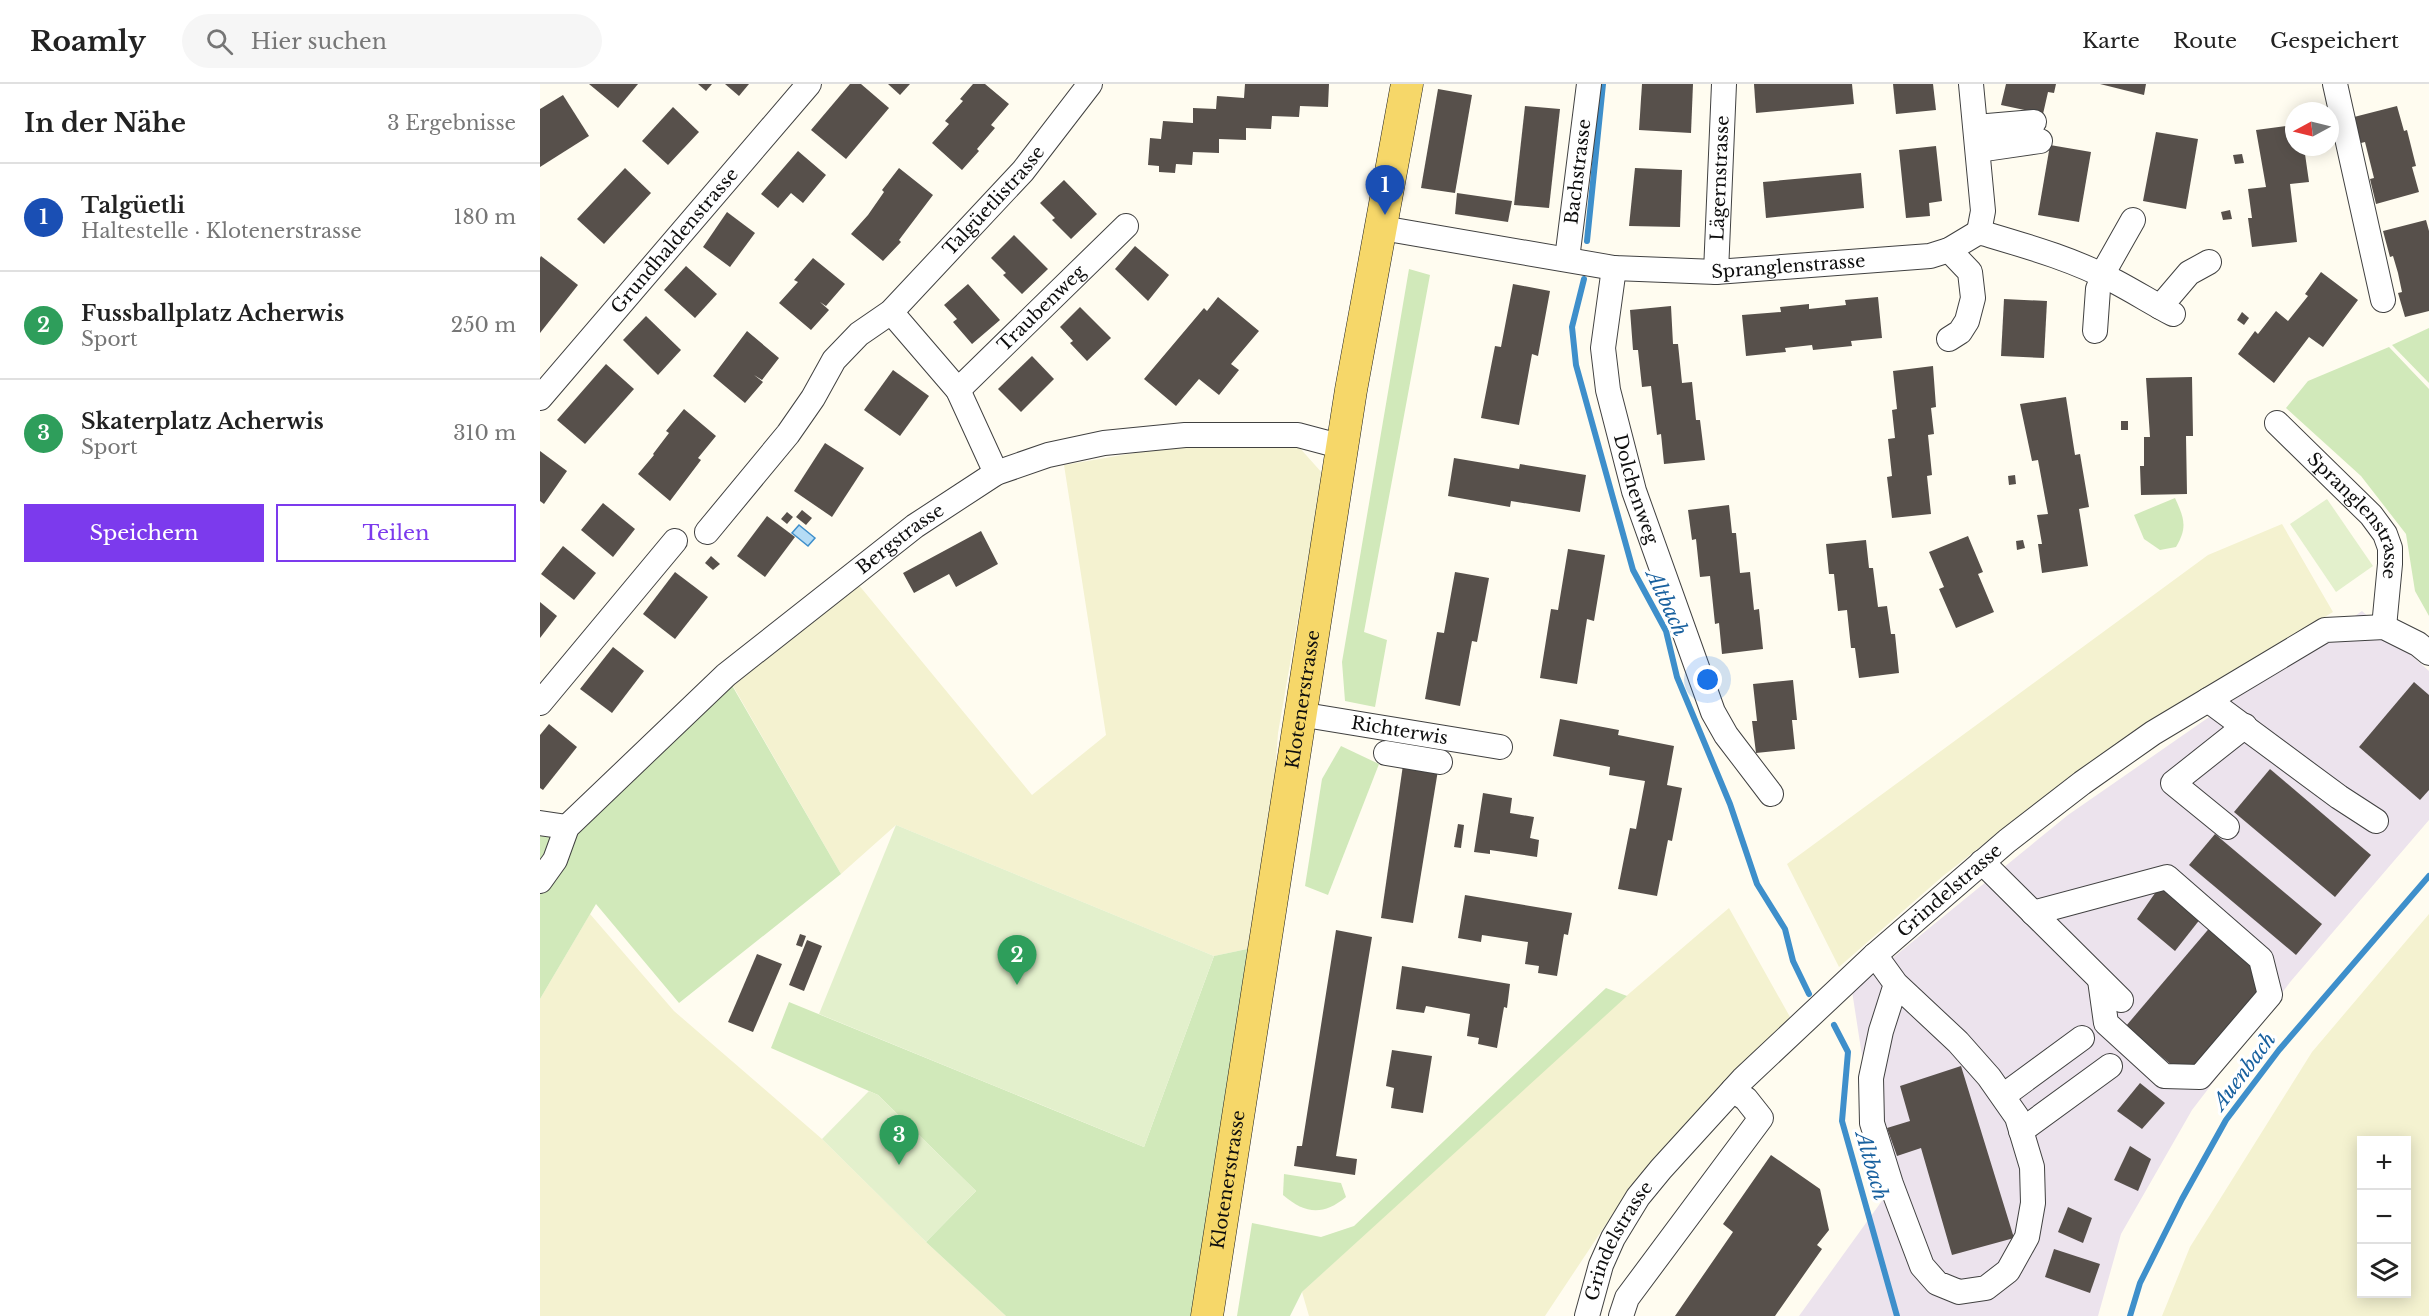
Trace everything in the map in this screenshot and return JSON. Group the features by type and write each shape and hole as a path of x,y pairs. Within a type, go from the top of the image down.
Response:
{"main road":[{"name":"Klotenerstrasse","path":"1207,1316 1351,390 1407,84"}],"street":[{"name":"Grundhaldenstrasse","path":"540,398 809,84"},
{"name":"Talgüetlistrasse","path":"707,532 788,434 813,398 834,360 859,334 891,312 1023,171 1090,84"},
{"name":"Bachstrasse","path":"1567,259 1589,84"},
{"name":"Lägernstrasse","path":"1716,272 1724,84"},
{"path":"1971,84 1983,211 1979,232 2034,248 2102,276 2166,311 2189,273 2209,262"},
{"path":"2335,84 2383,300"},
{"path":"1977,138 2037,131"},
{"path":"2095,331 2098,289 2102,276 2133,220"},
{"name":"Traubenweg","path":"958,390 1126,226"},
{"name":"Spranglenstrasse","path":"1382,228 1614,268 1716,272 1930,256 1949,250 1979,232"},
{"path":"1949,250 1970,272 1973,298 1967,321 1960,332 1949,339"},
{"name":"Dolchenweg","path":"1614,268 1604,335 1604,367 1634,491 1713,712 1726,735 1771,794"},
{"path":"891,312 958,390 996,473"},
{"name":"Spranglenstrasse","path":"2277,423 2371,514 2385,534 2390,548 2390,564 2385,627"},
{"name":"Bergstrasse","path":"567,827 726,675 915,526 996,473 1048,455 1104,443 1185,435 1298,435 1343,447"},
{"path":"540,703 675,541"},
{"path":"2385,627 2418,644 2429,653"},
{"name":"Grindelstrasse","path":"1587,1316 1601,1265 1624,1218 1661,1169 1733,1090 1875,955 1982,862 2082,783 2153,734 2325,630 2385,627"},
{"path":"2208,700 2339,797 2376,821"},
{"name":"Richterwis","path":"1299,714 1500,747"},
{"path":"2227,826 2173,783 2245,726"},
{"path":"1386,753 1440,762"},
{"path":"540,823 567,827 555,860 540,881"},
{"path":"1982,862 2121,1000"},
{"path":"2032,914 2167,877 2261,959 2270,994 2200,1077 2164,1076 2106,1023 2100,980"},
{"path":"1875,955 1896,984 1958,1042 1989,1077 2017,1117 2032,1167 2033,1203 2027,1237 2008,1271 1986,1288 1959,1292 1937,1283 1922,1266 1891,1184 1872,1123 1871,1078 1881,1031 1896,984"},
{"path":"2003,1096 2082,1038"},
{"path":"2021,1131 2110,1066"},
{"path":"1621,1316 1627,1298 1761,1118 1746,1099 1733,1090"}],"shaded area":[{"path":"1298,446 1323,474 1278,733 1271,827 1252,948 1214,956 896,825 841,874 733,686 858,584 1032,795 1106,735 1064,465 1170,447"},
{"path":"2282,524 2333,612 2189,698 2035,804 1943,876 1839,967 1787,864 2208,555"},
{"path":"2362,611 2429,671 2429,820 2291,981 2192,1110 2121,1234 2098,1316 1799,1316 1884,1198 1852,991 2068,815"},
{"path":"1729,908 1790,1017 1740,1068 1626,1194 1545,1316 1309,1316 1302,1292 1554,1058"},
{"path":"590,914 674,1011 822,1139 926,1242 1006,1316 540,1316 540,999"},
{"path":"2429,914 2429,1316 2162,1316 2190,1247 2312,1052"}],"green space":[{"path":"1409,269 1430,275 1364,632 1387,640 1375,707 1345,701 1342,662"},
{"path":"2429,328 2429,383 2392,345"},
{"path":"2389,347 2429,389 2429,616 2415,591 2406,534 2361,476 2286,408 2308,381"},
{"path":"2175,498 2183,522 2182,534 2176,547 2160,550 2144,539 2134,515"},
{"path":"2327,499 2373,566 2336,592 2290,524"},
{"path":"726,675 841,874 679,1003 596,904 540,999 540,823 568,827"},
{"path":"1341,746 1379,764 1328,895 1305,886 1322,779"},
{"path":"896,825 1214,956 1144,1147 819,1014"},
{"path":"1252,948 1193,1316 1006,1316 926,1242 976,1191 878,1095 771,1048 789,1002 1144,1147 1214,956"},
{"path":"1606,988 1627,996 1302,1292 1290,1316 1237,1316 1252,1223 1321,1237 1354,1226"},
{"path":"869,1091 878,1095 976,1191 926,1242 822,1139"},
{"path":"1284,1174 1341,1183 1346,1197 1322,1210 1307,1209 1283,1195"}],"water":[{"path":"799,525 815,538 808,546 792,533"}],"building":[{"path":"589,84 638,84 618,108"},
{"path":"698,84 712,84 706,91"},
{"path":"725,84 749,84 739,96"},
{"path":"850,84 861,84 889,108 846,159 811,130"},
{"path":"888,84 910,84 900,95"},
{"path":"973,84 985,84 1009,104 991,125 995,128 977,149 979,151 962,170 932,143 949,124 945,121 963,101 960,99"},
{"path":"1245,84 1329,84 1328,107 1300,106 1299,117 1272,116 1271,129 1246,128 1246,140 1219,139 1219,153 1193,152 1192,165 1176,164 1175,173 1159,172 1159,166 1148,165 1150,138 1161,139 1163,121 1193,123 1193,108 1216,109 1217,96 1244,98"},
{"path":"1642,84 1693,84 1691,133 1639,130"},
{"path":"1754,84 1852,84 1854,104 1756,113"},
{"path":"1893,84 1933,84 1936,110 1896,114"},
{"path":"2006,84 2056,84 2054,93 2048,92 2043,114 2001,105"},
{"path":"2100,84 2146,84 2144,95"},
{"path":"1438,89 1472,95 1455,193 1421,188"},
{"path":"563,95 589,136 540,167 540,109"},
{"path":"1525,106 1560,109 1549,208 1514,205"},
{"path":"2397,106 2404,131 2407,130 2416,166 2412,167 2419,192 2376,204 2370,179 2374,178 2365,142 2361,143 2354,117"},
{"path":"673,107 699,132 668,165 642,141"},
{"path":"2285,126 2285,156 2305,156 2309,182 2290,184 2297,242 2252,247 2248,218 2252,218 2248,189 2266,187 2256,130"},
{"path":"2156,132 2198,139 2186,209 2143,201"},
{"path":"2050,145 2091,152 2079,222 2038,215"},
{"path":"1936,146 1942,201 1929,203 1930,216 1906,218 1899,150"},
{"path":"798,151 826,175 803,203 791,193 778,208 761,194"},
{"path":"2242,154 2244,163 2235,164 2233,155"},
{"path":"625,168 651,193 604,244 577,219"},
{"path":"899,168 933,195 899,240 901,242 883,261 851,234 868,215 884,192 882,190"},
{"path":"1635,168 1682,170 1680,227 1629,226"},
{"path":"1861,173 1864,208 1766,218 1763,182"},
{"path":"1064,180 1097,214 1071,239 1052,220 1055,218 1040,203"},
{"path":"1457,193 1512,201 1508,222 1455,214"},
{"path":"2230,210 2232,219 2223,220 2221,212"},
{"path":"727,212 755,233 730,267 703,247"},
{"path":"2426,220 2429,231 2429,311 2405,317 2398,293 2402,292 2398,273 2393,256 2390,257 2383,231"},
{"path":"1014,235 1048,269 1022,294 1003,275 1006,273 991,258"},
{"path":"1135,246 1169,275 1148,301 1115,269"},
{"path":"541,256 578,285 540,333 540,258"},
{"path":"813,258 845,284 826,306 820,302 829,310 811,330 779,303 798,282 794,280"},
{"path":"686,266 717,294 695,318 664,290"},
{"path":"2321,272 2358,300 2323,347 2309,337 2274,383 2238,354 2255,331 2258,334 2276,311 2288,321 2308,296 2305,294"},
{"path":"968,284 1000,320 972,344 953,322 957,319 944,305"},
{"path":"1513,284 1550,291 1538,356 1532,354 1519,425 1481,418 1495,346 1501,347"},
{"path":"1218,297 1259,331 1231,364 1239,370 1219,395 1199,379 1176,406 1144,379 1204,308 1207,311"},
{"path":"1878,297 1882,338 1851,341 1852,346 1813,350 1812,345 1785,348 1786,352 1746,356 1742,315 1781,312 1780,307 1809,304 1809,309 1846,305 1845,300"},
{"path":"2004,299 2047,301 2044,358 2001,356"},
{"path":"1671,306 1673,344 1678,344 1682,383 1692,382 1696,420 1700,420 1705,460 1664,464 1661,434 1657,435 1651,386 1642,387 1638,350 1633,350 1630,310"},
{"path":"1080,307 1111,338 1087,361 1070,343 1073,341 1060,327"},
{"path":"2242,312 2249,318 2244,325 2237,320"},
{"path":"646,316 681,350 658,375 623,340"},
{"path":"747,331 779,358 762,380 754,375 763,382 745,403 713,376"},
{"path":"1032,356 1054,379 1021,412 998,389"},
{"path":"606,364 634,389 585,444 557,420"},
{"path":"1933,366 1936,407 1931,408 1934,434 1928,435 1932,475 1927,476 1931,514 1892,518 1887,477 1892,476 1888,439 1895,438 1892,410 1897,409 1893,371"},
{"path":"893,370 929,396 900,436 864,410"},
{"path":"2192,377 2193,436 2186,436 2187,494 2141,495 2140,466 2144,466 2144,437 2150,437 2146,378"},
{"path":"2066,397 2075,455 2080,454 2089,507 2079,509 2088,566 2042,573 2038,544 2042,544 2037,515 2048,514 2038,460 2032,461 2020,404"},
{"path":"684,409 716,436 698,458 701,460 670,501 638,474 654,455 669,433 666,431"},
{"path":"2121,421 2128,421 2128,430 2121,430"},
{"path":"825,443 864,468 832,517 794,491"},
{"path":"540,451 567,471 544,504 540,501"},
{"path":"1454,458 1519,469 1520,464 1586,475 1580,512 1511,501 1510,507 1448,496"},
{"path":"2015,475 2016,484 2009,485 2008,476"},
{"path":"603,503 635,529 613,557 581,530"},
{"path":"1729,505 1732,533 1736,533 1740,573 1750,572 1754,610 1759,609 1763,649 1722,654 1719,623 1715,624 1710,576 1700,577 1696,539 1692,540 1688,510"},
{"path":"802,510 812,518 806,525 796,517"},
{"path":"787,512 793,517 787,524 781,519"},
{"path":"767,516 795,537 765,577 737,556"},
{"path":"981,531 998,564 956,587 949,574 914,593 903,573"},
{"path":"1968,536 1983,572 1978,574 1994,612 1956,628 1939,589 1944,587 1929,552"},
{"path":"1866,540 1869,568 1873,568 1878,607 1887,606 1891,634 1895,634 1899,673 1859,678 1855,648 1851,648 1847,610 1838,611 1834,574 1829,574 1826,544"},
{"path":"2023,540 2025,548 2017,550 2016,541"},
{"path":"563,546 596,573 574,600 541,574"},
{"path":"1568,549 1605,555 1594,621 1587,619 1577,684 1540,678 1551,609 1558,610"},
{"path":"711,556 720,564 713,570 705,563"},
{"path":"675,572 708,597 675,639 643,614"},
{"path":"1455,572 1489,578 1477,642 1472,641 1460,706 1425,699 1437,632 1444,633"},
{"path":"540,602 557,616 540,638"},
{"path":"613,647 644,671 612,713 580,689"},
{"path":"1793,680 1797,720 1792,720 1795,749 1756,753 1752,721 1757,721 1753,684"},
{"path":"2414,682 2429,695 2429,790 2420,800 2359,747"},
{"path":"1560,719 1619,730 1618,735 1674,746 1667,785 1682,788 1672,841 1668,840 1657,896 1618,889 1630,828 1636,829 1645,781 1609,775 1610,767 1553,756"},
{"path":"549,724 577,747 543,790 540,788 540,735"},
{"path":"1404,758 1439,764 1413,923 1381,918"},
{"path":"2270,769 2371,855 2335,897 2234,812"},
{"path":"1483,793 1512,798 1510,813 1534,817 1530,838 1539,840 1537,857 1490,850 1490,854 1474,852"},
{"path":"1458,824 1464,825 1461,848 1454,847"},
{"path":"2215,834 2322,924 2296,955 2189,865"},
{"path":"2160,886 2201,918 2175,951 2137,919"},
{"path":"1465,895 1572,913 1568,935 1564,934 1557,976 1538,973 1539,966 1525,964 1528,942 1482,935 1481,942 1458,938"},
{"path":"2212,925 2258,966 2260,994 2194,1067 2175,1068 2126,1026"},
{"path":"1336,930 1372,937 1336,1156 1357,1159 1355,1175 1294,1166 1297,1146 1302,1146"},
{"path":"800,934 806,936 802,947 796,945"},
{"path":"807,940 822,946 804,991 789,985"},
{"path":"757,954 782,964 753,1032 728,1022"},
{"path":"1402,966 1510,984 1507,1008 1504,1007 1497,1048 1478,1044 1479,1038 1467,1036 1470,1014 1426,1006 1424,1013 1396,1009"},
{"path":"1392,1050 1432,1056 1423,1113 1391,1108 1394,1088 1386,1086"},
{"path":"1961,1066 2014,1238 1952,1255 1921,1148 1897,1156 1887,1128 1910,1121 1900,1086"},
{"path":"2140,1083 2165,1103 2142,1129 2117,1111"},
{"path":"2130,1146 2151,1159 2138,1191 2114,1180"},
{"path":"1771,1155 1820,1189 1829,1230 1817,1245 1822,1249 1775,1316 1675,1316 1733,1232 1723,1224"},
{"path":"2068,1207 2092,1218 2083,1243 2058,1232"},
{"path":"2054,1249 2100,1264 2090,1293 2045,1277"}],"waterway":[{"name":"Altbach","path":"1587,241 1603,84"},
{"name":"Altbach","path":"1584,279 1572,327 1576,365 1633,570 1666,631 1677,677 1730,804 1757,884 1785,929 1793,961 1809,994"},
{"name":"Auenbach","path":"2130,1316 2140,1283 2182,1199 2226,1120 2279,1050 2429,876"},
{"name":"Altbach","path":"1834,1025 1848,1052 1842,1121 1897,1316"}],"place":[{"name":"Talgüetli","path":"1385,215"},
{"name":"Fussballplatz Acherwis","path":"1017,985"},
{"name":"Skaterplatz Acherwis","path":"899,1165"}]}
